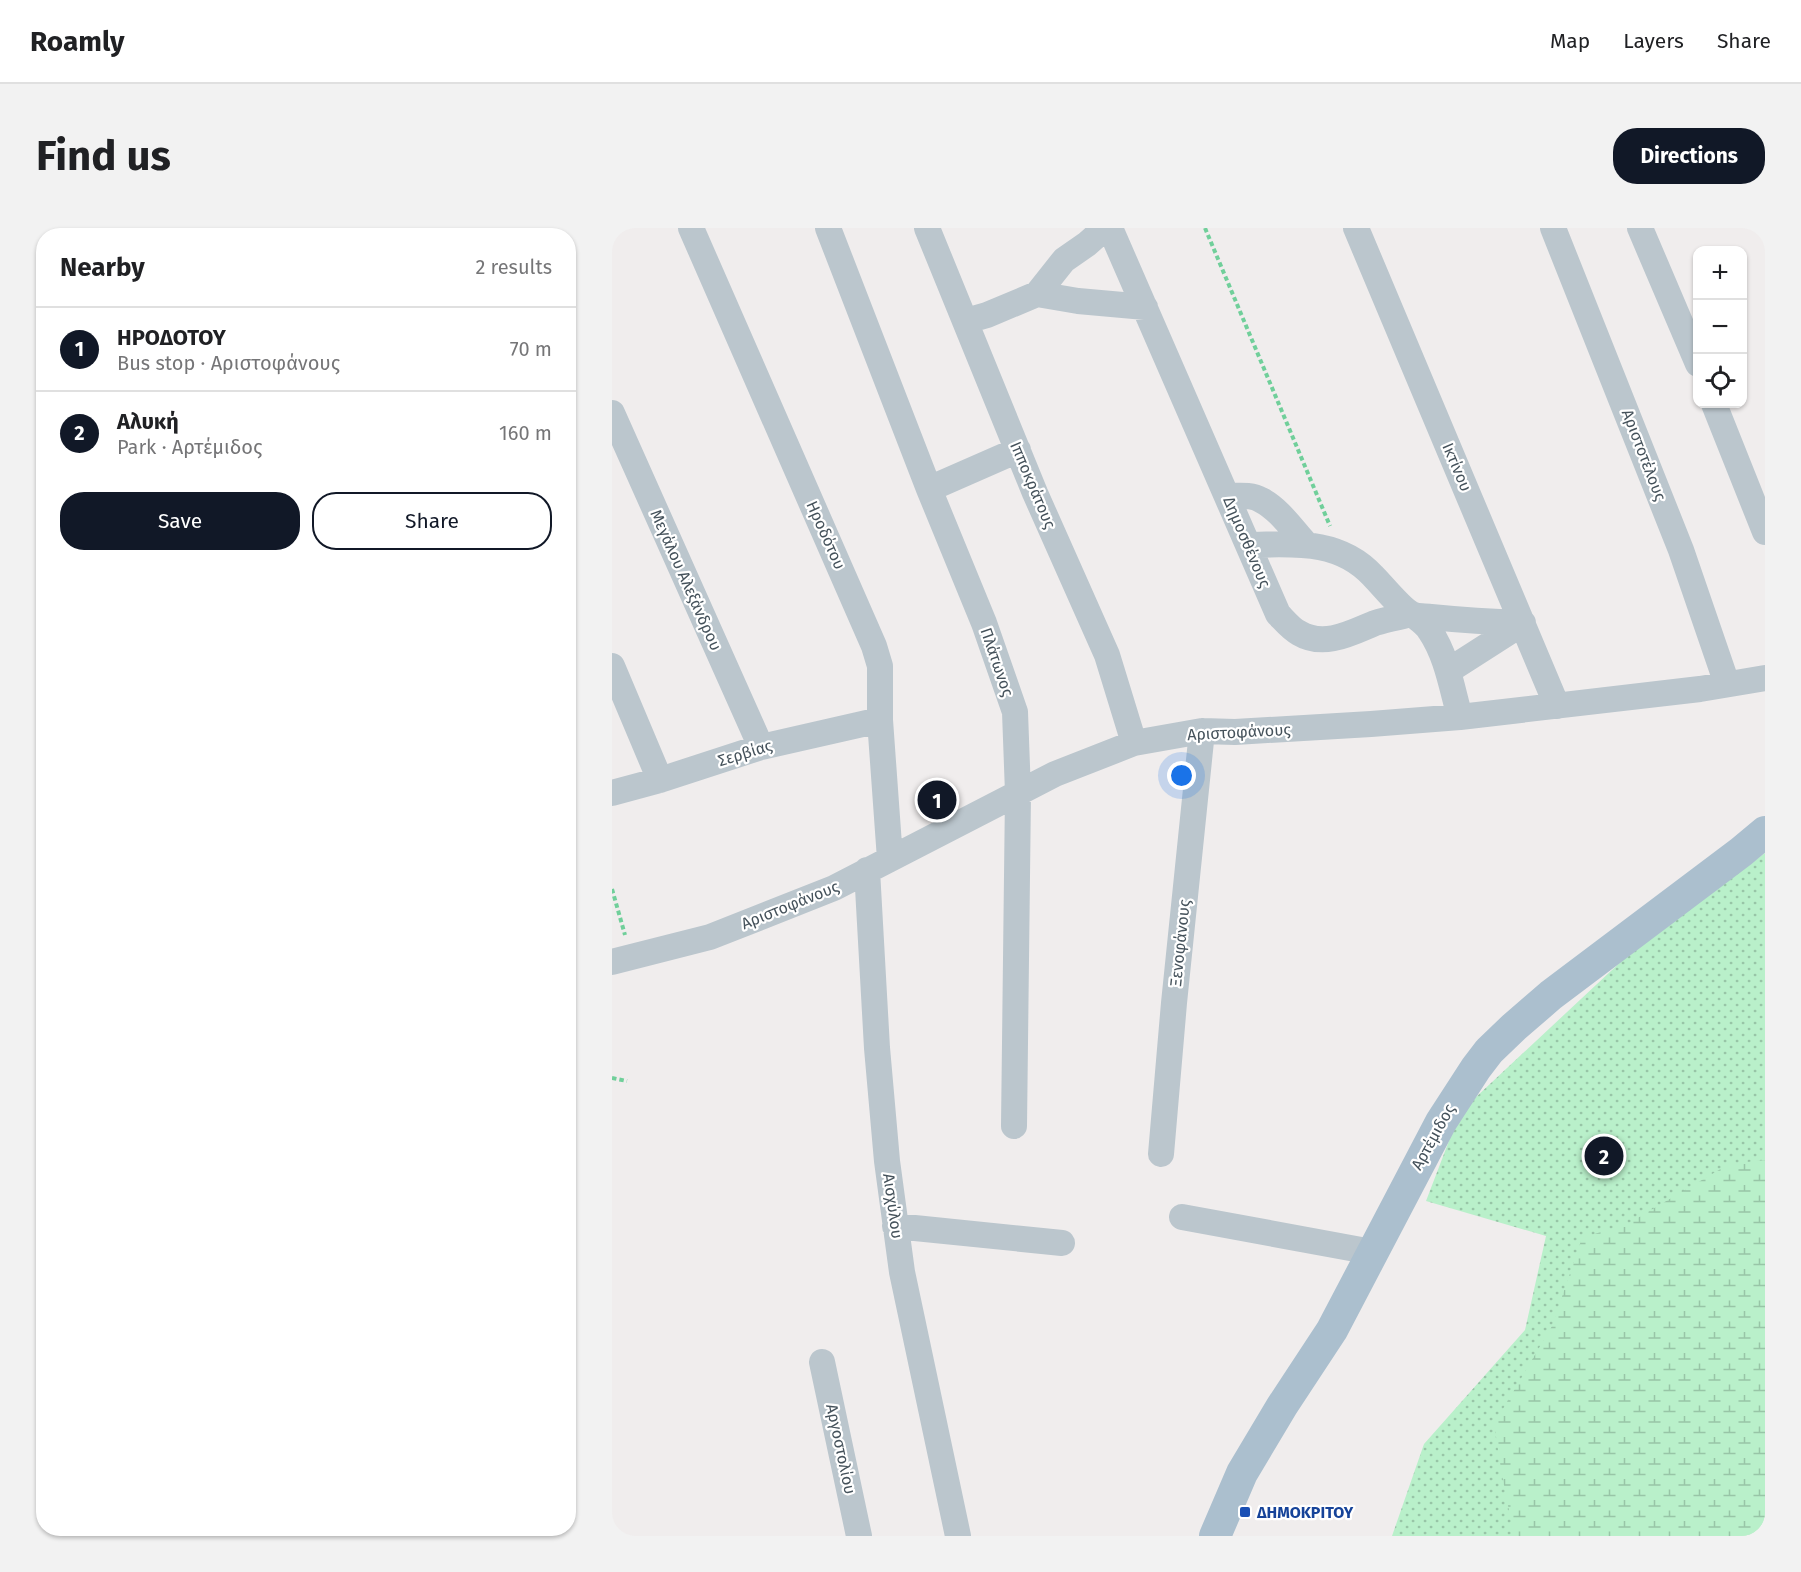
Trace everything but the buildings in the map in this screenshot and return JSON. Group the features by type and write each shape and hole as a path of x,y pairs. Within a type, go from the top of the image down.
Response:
{"main road":[{"name":"Αρτέμιδος","path":"1215,1536 1242,1473 1282,1406 1332,1330 1441,1122 1462,1087 1489,1052 1530,1012 1579,972 1765,832"}],"street":[{"name":"Ηροδότου","path":"691,228 874,646 880,666 880,720 890,859"},
{"name":"Πλάτωνος","path":"828,228 929,489 984,623 1015,712 1018,793 1014,1126"},
{"name":"Ιπποκράτους","path":"927,228 1035,493 1107,655 1134,743"},
{"path":"966,321 987,315 1037,294 1064,260 1105,228"},
{"name":"Δημοσθένους","path":"1110,228 1278,614 1297,633 1323,640 1355,633 1377,622 1412,614 1523,623"},
{"name":"Ικτίνου","path":"1356,228 1557,706"},
{"name":"Αριστοτέλους","path":"1553,228 1681,550 1727,684"},
{"path":"1640,228 1694,354"},
{"path":"1037,294 1078,301 1144,307"},
{"path":"1716,408 1765,531"},
{"name":"Μεγάλου Αλεξάνδρου","path":"612,412 760,747"},
{"path":"929,489 1018,450"},
{"path":"1227,496 1248,496 1260,500 1274,510 1306,544"},
{"path":"1248,545 1306,544 1337,551 1370,572 1398,602 1429,629 1448,672 1460,717"},
{"path":"1448,672 1523,623"},
{"path":"612,666 660,780"},
{"name":"Αριστοφάνους","path":"622,960 710,937 834,888 1055,774 1134,743 1202,731 1292,729 1460,717 1765,678"},
{"name":"Σερβίας","path":"612,794 760,747 880,720"},
{"name":"Ξενοφάνους","path":"1161,1154 1202,731"},
{"name":"Αισχύλου","path":"867,870 877,1048 895,1226 902,1272 958,1536"},
{"path":"1182,1217 1372,1252"},
{"path":"895,1226 1062,1243"},
{"name":"Αργοστολίου","path":"822,1362 859,1536"}],"path":[{"path":"1205,228 1332,531 1352,559"},
{"path":"612,889 622,960"},
{"path":"612,1078 627,1081"}],"green space":[{"path":"1765,853 1765,1536 1392,1536 1424,1444 1525,1330 1546,1236 1426,1201 1460,1112 1627,956"},
{"path":"1765,1160 1765,1536 1514,1536 1494,1424 1552,1326 1582,1238 1629,1223 1729,1164"}],"place":[{"name":"ΗΡΟΔΟΤΟΥ","path":"937,800"},
{"name":"Αλυκή","path":"1604,1156"},
{"name":"ΔΗΜΟΚΡΙΤΟΥ","path":"1245,1512"}]}
